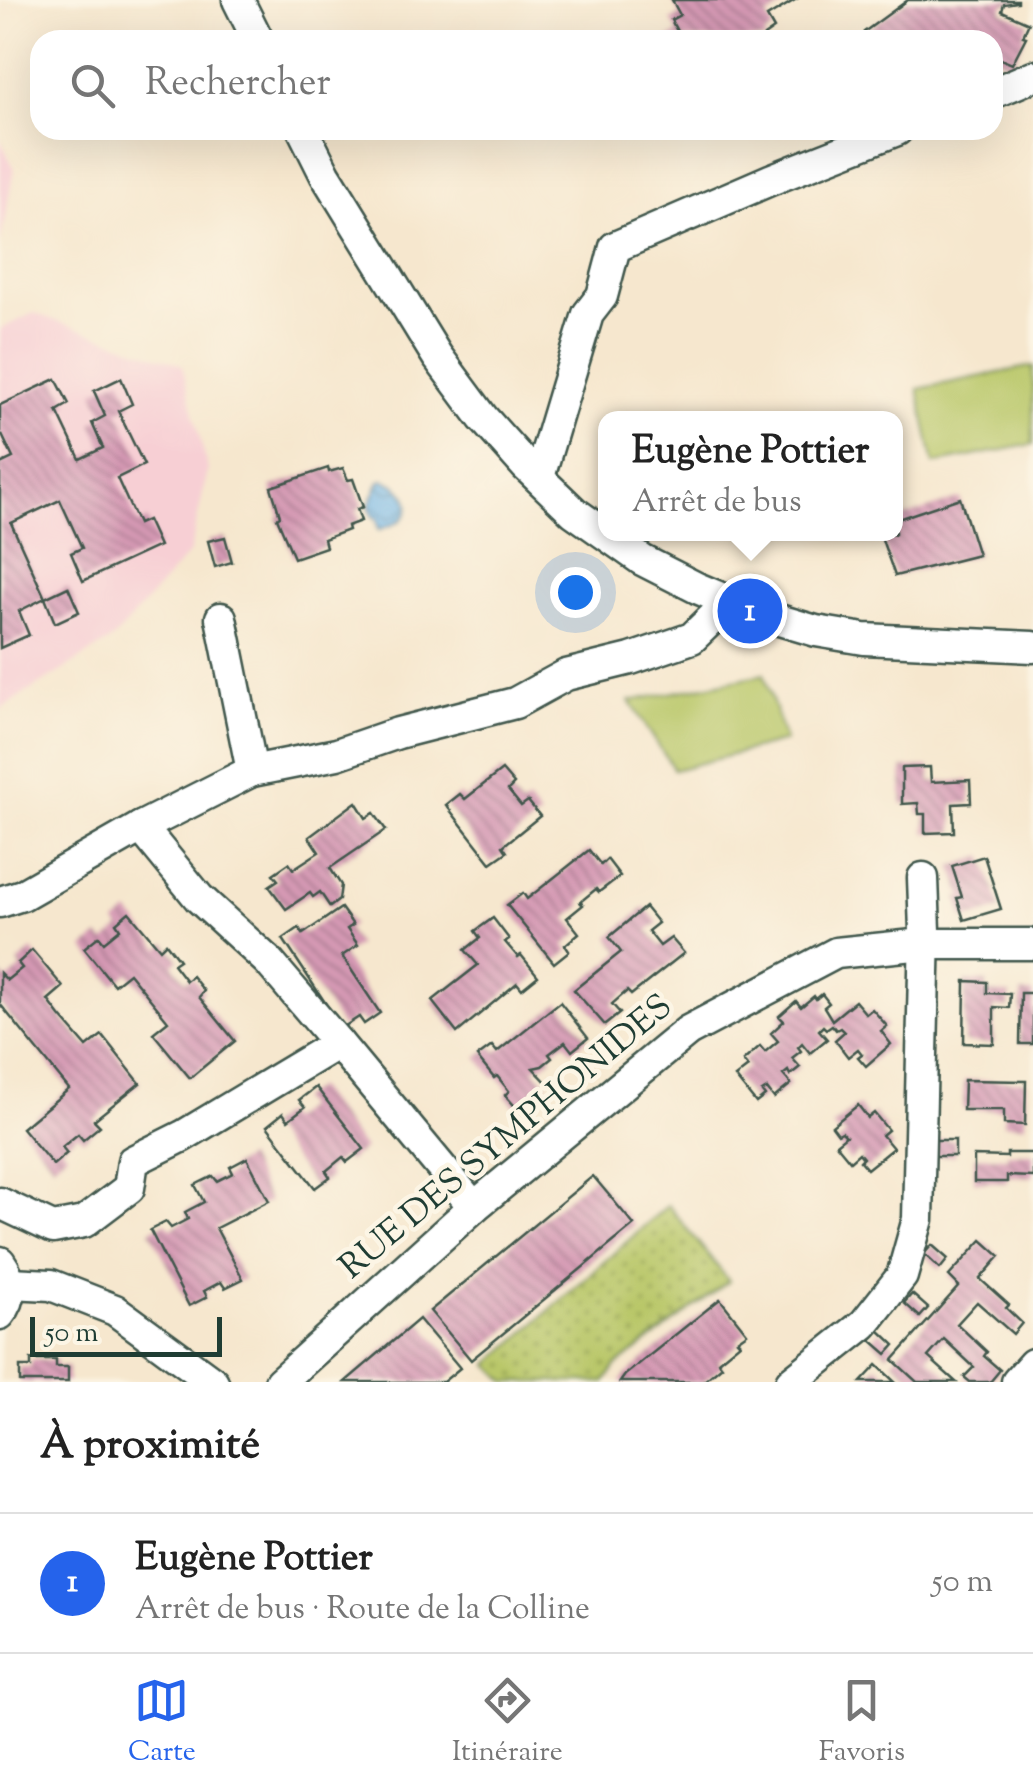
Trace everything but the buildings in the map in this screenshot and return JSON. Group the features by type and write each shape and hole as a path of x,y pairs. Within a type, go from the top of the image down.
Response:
{"street":[{"path":"238,0 253,30"},
{"path":"1003,88 1033,76"},
{"path":"308,140 437,356 484,418 539,478 598,529"},
{"path":"539,478 588,314 602,296 615,247 872,140"},
{"path":"615,541 696,588 816,631 864,639 1033,647"},
{"path":"0,902 22,895 141,827 252,772 337,754 515,703 566,675 692,638 730,602"},
{"path":"221,618 252,772"},
{"path":"141,827 200,898 268,961 474,1207"},
{"path":"791,1382 864,1324 902,1276 918,1218 923,878"},
{"name":"RUE DES SYMPHONIDES","path":"280,1382 474,1207 688,1030 836,953 924,944 1033,944"},
{"path":"0,1203 53,1228 84,1222 130,1188 133,1162 338,1042"},
{"path":"0,1314 10,1296 5,1272 51,1285 115,1310 212,1382"},
{"path":"1017,1382 1033,1364"}],"shaded area":[{"path":"0,139 14,168 0,245"},
{"path":"34,313 182,365 208,470 190,552 113,639 0,709 0,329"}],"green space":[{"path":"1033,366 1033,444 934,464 918,389"},
{"path":"764,674 785,741 674,770 630,701"},
{"path":"668,1205 729,1281 616,1366 605,1382 507,1382 489,1364"}],"water":[{"path":"384,480 401,490 408,507 400,521 379,530 369,505"}],"place":[{"name":"Eugène Pottier","path":"750,611"}]}
